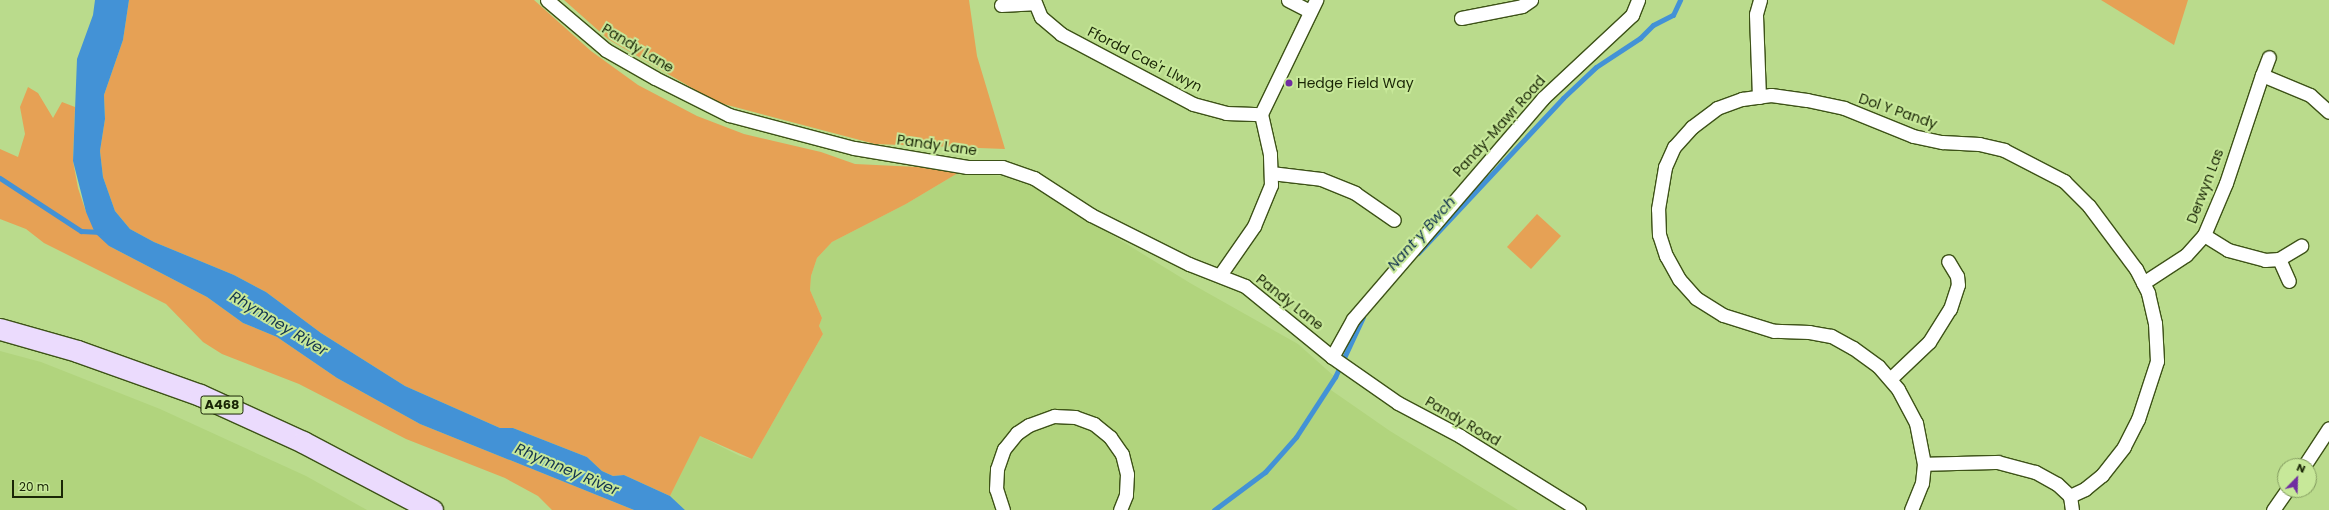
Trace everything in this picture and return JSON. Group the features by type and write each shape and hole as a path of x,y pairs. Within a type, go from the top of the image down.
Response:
{"main road":[{"name":"A468","path":"0,329 77,351 200,395 304,442 432,510"}],"street":[{"name":"Pandy Lane","path":"547,0 606,50 655,78 729,115 854,148 967,167 1002,167 1034,178 1091,215 1189,264 1245,286 1332,357"},
{"path":"1220,275 1264,208 1272,185 1270,154 1261,114 1313,6 1288,0"},
{"path":"1461,18 1522,6 1531,0"},
{"name":"Pandy-Mawr Road","path":"1332,357 1358,312 1543,98 1632,15 1638,0"},
{"path":"1758,97 1755,44 1756,14 1760,0"},
{"path":"1001,5 1034,2"},
{"name":"Ffordd Cae'r Llwyn","path":"1034,2 1040,17 1061,34 1193,104 1226,113 1261,114"},
{"name":"Derwyn Las","path":"2143,283 2186,255 2204,235 2226,183 2269,57"},
{"path":"2262,75 2310,95 2329,112"},
{"name":"Dol Y Pandy","path":"1911,510 1922,483 1924,464 1916,423 1898,388 1878,366 1854,348 1831,336 1809,332 1774,331 1723,315 1696,298 1679,279 1666,256 1659,235 1658,209 1665,167 1674,147 1692,127 1716,108 1771,95 1807,100 1844,108 1913,136 1942,142 1979,144 2004,150 2037,165 2064,181 2089,206 2116,240 2143,283 2155,323 2157,361 2149,390 2124,447 2102,475 2085,489 2070,496"},
{"path":"1271,172 1321,179 1355,193 1394,220"},
{"path":"2204,235 2228,250 2251,258 2265,260 2279,258 2301,246"},
{"path":"2279,258 2289,280"},
{"path":"1890,379 1929,342 1950,309 1958,285 1957,276 1948,261"},
{"name":"Pandy Road","path":"1332,357 1398,403 1460,436 1579,510"},
{"path":"1003,510 996,489 997,468 1004,449 1017,433 1029,425 1054,416 1075,417 1094,424 1110,437 1122,454 1127,474 1126,495 1120,510"},
{"path":"2309,458 2329,428"},
{"path":"1924,464 1998,462 2034,472 2057,484 2070,496 2072,510"},
{"path":"2273,510 2281,498"}],"shaded area":[{"path":"129,0 534,0 591,51 638,85 697,116 744,134 821,152 855,164 918,167 958,173 906,204 832,242 817,258 811,276 810,290 822,318 819,326 823,334 752,459 700,436 670,496 624,475 613,476 602,471 587,457 513,428 500,428 405,386 321,333 266,292 234,275 154,242 130,229 115,211 103,177 100,151 105,119 104,95 123,40"},
{"path":"564,0 969,0 977,56 1005,149 875,144 716,102 608,39"},
{"path":"2101,0 2188,0 2174,45"},
{"path":"28,87 38,93 53,118 62,102 75,107 73,161 78,188 86,212 109,246 207,297 243,323 277,337 337,378 420,424 634,510 552,510 538,496 505,478 406,439 299,384 222,354 203,342 166,304 44,243 26,229 0,219 0,149 18,157 25,134 20,107"},
{"path":"958,173 1002,176 1032,186 1190,283 1298,344 1335,377 1328,388 1390,431 1518,510 685,510 670,496 700,436 740,456 752,459 823,334 819,326 822,318 810,290 811,276 817,258 832,242 906,204"},
{"path":"1537,214 1561,236 1531,269 1507,247"},
{"path":"0,351 41,362 160,409 306,476 367,510 0,510"}],"water":[{"name":"Rhymney River","path":"95,0 129,0 123,40 104,95 105,119 100,151 103,177 115,211 130,229 154,242 234,275 266,292 321,333 405,386 500,428 513,428 587,457 602,471 613,476 624,475 670,496 685,510 634,510 420,424 337,378 277,337 243,323 207,297 109,246 95,233 86,212 73,161 77,59 93,15"}],"waterway":[{"name":"Nant y Bwch","path":"1418,253 1563,98 1596,67 1640,38 1653,25 1673,15 1680,0"},
{"path":"0,178 81,231 101,232"},
{"name":"Nant y Bwch","path":"1214,510 1265,472 1296,437 1335,377 1363,317"}],"place":[{"name":"Hedge Field Way","path":"1289,83"}]}
